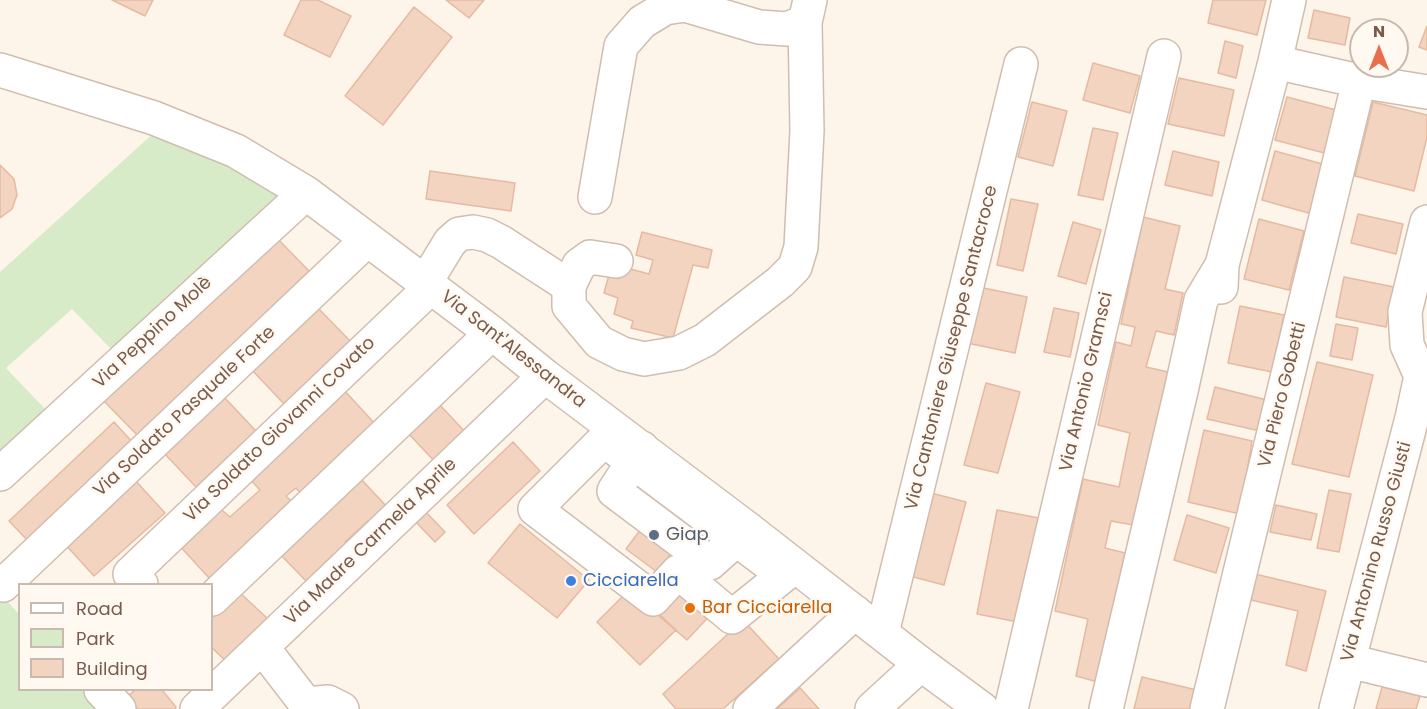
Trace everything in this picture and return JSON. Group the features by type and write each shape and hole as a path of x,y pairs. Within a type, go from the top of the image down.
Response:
{"street":[{"path":"1106,709 1181,391 1206,363 1220,303 1222,265 1275,62 1288,0"},
{"path":"595,197 621,46 642,22 665,8 685,5 759,27 787,29 808,11"},
{"path":"616,261 590,257 579,265 569,286 569,306 599,342 623,354 644,359 678,353 705,340 780,282 795,267 801,247 807,131 808,11"},
{"name":"Via Antonio Gramsci","path":"1011,709 1164,56"},
{"path":"1275,62 1359,81 1427,92"},
{"name":"Via Cantoniere Giuseppe Santacroce","path":"882,633 1021,64"},
{"name":"Via Sant'Alessandra","path":"0,70 154,118 236,151 306,193 492,333 637,455 742,534 855,612 982,709"},
{"name":"Via Piero Gobetti","path":"1207,709 1359,81"},
{"name":"Via Peppino Molè","path":"0,474 306,193"},
{"name":"Via Antonino Russo Giusti","path":"1336,709 1420,423 1424,378 1407,345 1405,312 1427,222"},
{"name":"Via Soldato Giovanni Covato","path":"135,579 428,285 450,242 459,234 473,232 487,235 569,286"},
{"name":"Via Soldato Pasquale Forte","path":"2,583 367,240"},
{"path":"213,597 492,333"},
{"name":"Via Madre Carmela Aprile","path":"197,709 545,376"},
{"path":"604,440 637,455 614,491 710,563 742,534 784,575 732,617 678,572 653,599 535,509 604,440"},
{"path":"750,709 855,612"},
{"path":"262,647 306,704 328,702 342,709"},
{"path":"1349,661 1427,680"},
{"path":"872,709 921,664"}],"green space":[{"path":"156,131 207,151 278,195 113,351 72,309 6,368 45,409 0,454 0,272"},
{"path":"0,593 18,613 18,691 88,691 105,709 0,709"}],"building":[{"path":"112,0 153,0 145,16"},
{"path":"301,0 318,0 351,16 330,57 284,35"},
{"path":"446,0 484,0 469,18"},
{"path":"1213,0 1266,0 1257,35 1208,23"},
{"path":"414,7 452,37 383,125 345,96"},
{"path":"1314,10 1350,18 1345,45 1308,38"},
{"path":"1427,26 1427,50 1419,47"},
{"path":"1225,41 1243,46 1236,78 1218,73"},
{"path":"1093,63 1140,76 1130,113 1083,100"},
{"path":"1179,78 1234,90 1224,136 1168,124"},
{"path":"1287,97 1340,111 1328,154 1275,140"},
{"path":"1032,102 1067,111 1053,166 1018,157"},
{"path":"1373,102 1427,115 1427,137 1414,191 1355,176"},
{"path":"1093,128 1118,133 1103,200 1078,195"},
{"path":"1173,151 1219,162 1212,196 1165,185"},
{"path":"1275,151 1326,165 1312,214 1262,200"},
{"path":"0,165 14,179 17,195 12,209 0,218"},
{"path":"430,171 515,183 511,211 426,199"},
{"path":"1011,199 1038,204 1023,271 997,265"},
{"path":"1358,214 1403,224 1396,254 1351,243"},
{"path":"1143,217 1180,226 1165,289 1183,293 1174,335 1156,331 1146,367 1168,372 1133,525 1111,521 1105,548 1125,553 1098,682 1076,676 1088,619 1055,611 1083,479 1119,487 1130,433 1098,425 1116,342 1131,346 1135,327 1121,324"},
{"path":"1259,219 1304,231 1289,290 1244,279"},
{"path":"1073,222 1101,230 1086,284 1058,276"},
{"path":"642,232 712,250 708,268 693,265 673,338 631,328 633,321 614,314 618,298 604,293 612,264 649,274 653,260 636,255"},
{"path":"272,233 309,271 140,438 103,400"},
{"path":"1344,277 1394,287 1386,327 1336,317"},
{"path":"979,287 1027,297 1015,353 967,343"},
{"path":"1240,306 1284,315 1272,372 1228,363"},
{"path":"318,308 352,343 286,406 252,370"},
{"path":"1054,308 1079,313 1070,357 1044,352"},
{"path":"1336,324 1358,328 1352,360 1330,356"},
{"path":"1317,362 1373,375 1349,477 1292,464"},
{"path":"986,383 1020,392 998,473 964,465"},
{"path":"1215,387 1267,400 1260,431 1207,419"},
{"path":"343,389 377,426 302,495 296,488 286,496 297,507 210,579 176,542 216,505 230,517 260,490 247,476"},
{"path":"223,396 256,431 196,487 163,452"},
{"path":"439,404 467,434 436,463 408,433"},
{"path":"114,422 135,445 30,543 9,521"},
{"path":"1204,430 1252,441 1240,514 1188,502"},
{"path":"513,442 540,471 474,534 447,505"},
{"path":"359,477 390,510 373,527 368,521 345,542 349,546 336,558 333,555 306,581 278,552"},
{"path":"134,479 165,513 94,576 63,542"},
{"path":"1329,490 1351,494 1339,552 1317,548"},
{"path":"927,492 966,502 944,585 906,575"},
{"path":"664,498 695,521 657,572 626,549"},
{"path":"1276,505 1317,514 1311,540 1270,532"},
{"path":"422,508 445,532 435,542 412,518"},
{"path":"997,510 1039,518 1018,622 977,614"},
{"path":"1187,515 1229,528 1216,573 1174,560"},
{"path":"520,524 589,580 557,618 488,563"},
{"path":"1255,574 1326,591 1306,671 1286,665 1298,611 1247,599"},
{"path":"686,586 714,611 687,640 659,616"},
{"path":"631,588 676,630 640,665 597,622"},
{"path":"238,591 269,620 227,662 213,649 213,617"},
{"path":"743,620 779,659 723,709 676,709 663,694"},
{"path":"1142,677 1201,691 1196,709 1134,709"},
{"path":"1382,687 1420,696 1416,709 1376,709"},
{"path":"800,688 819,709 777,709"},
{"path":"134,691 163,691 176,707 175,709 136,709 126,698"}],"place":[{"name":"Giap","path":"654,535"},
{"name":"Cicciarella","path":"571,581"},
{"name":"Bar Cicciarella","path":"690,608"}]}
